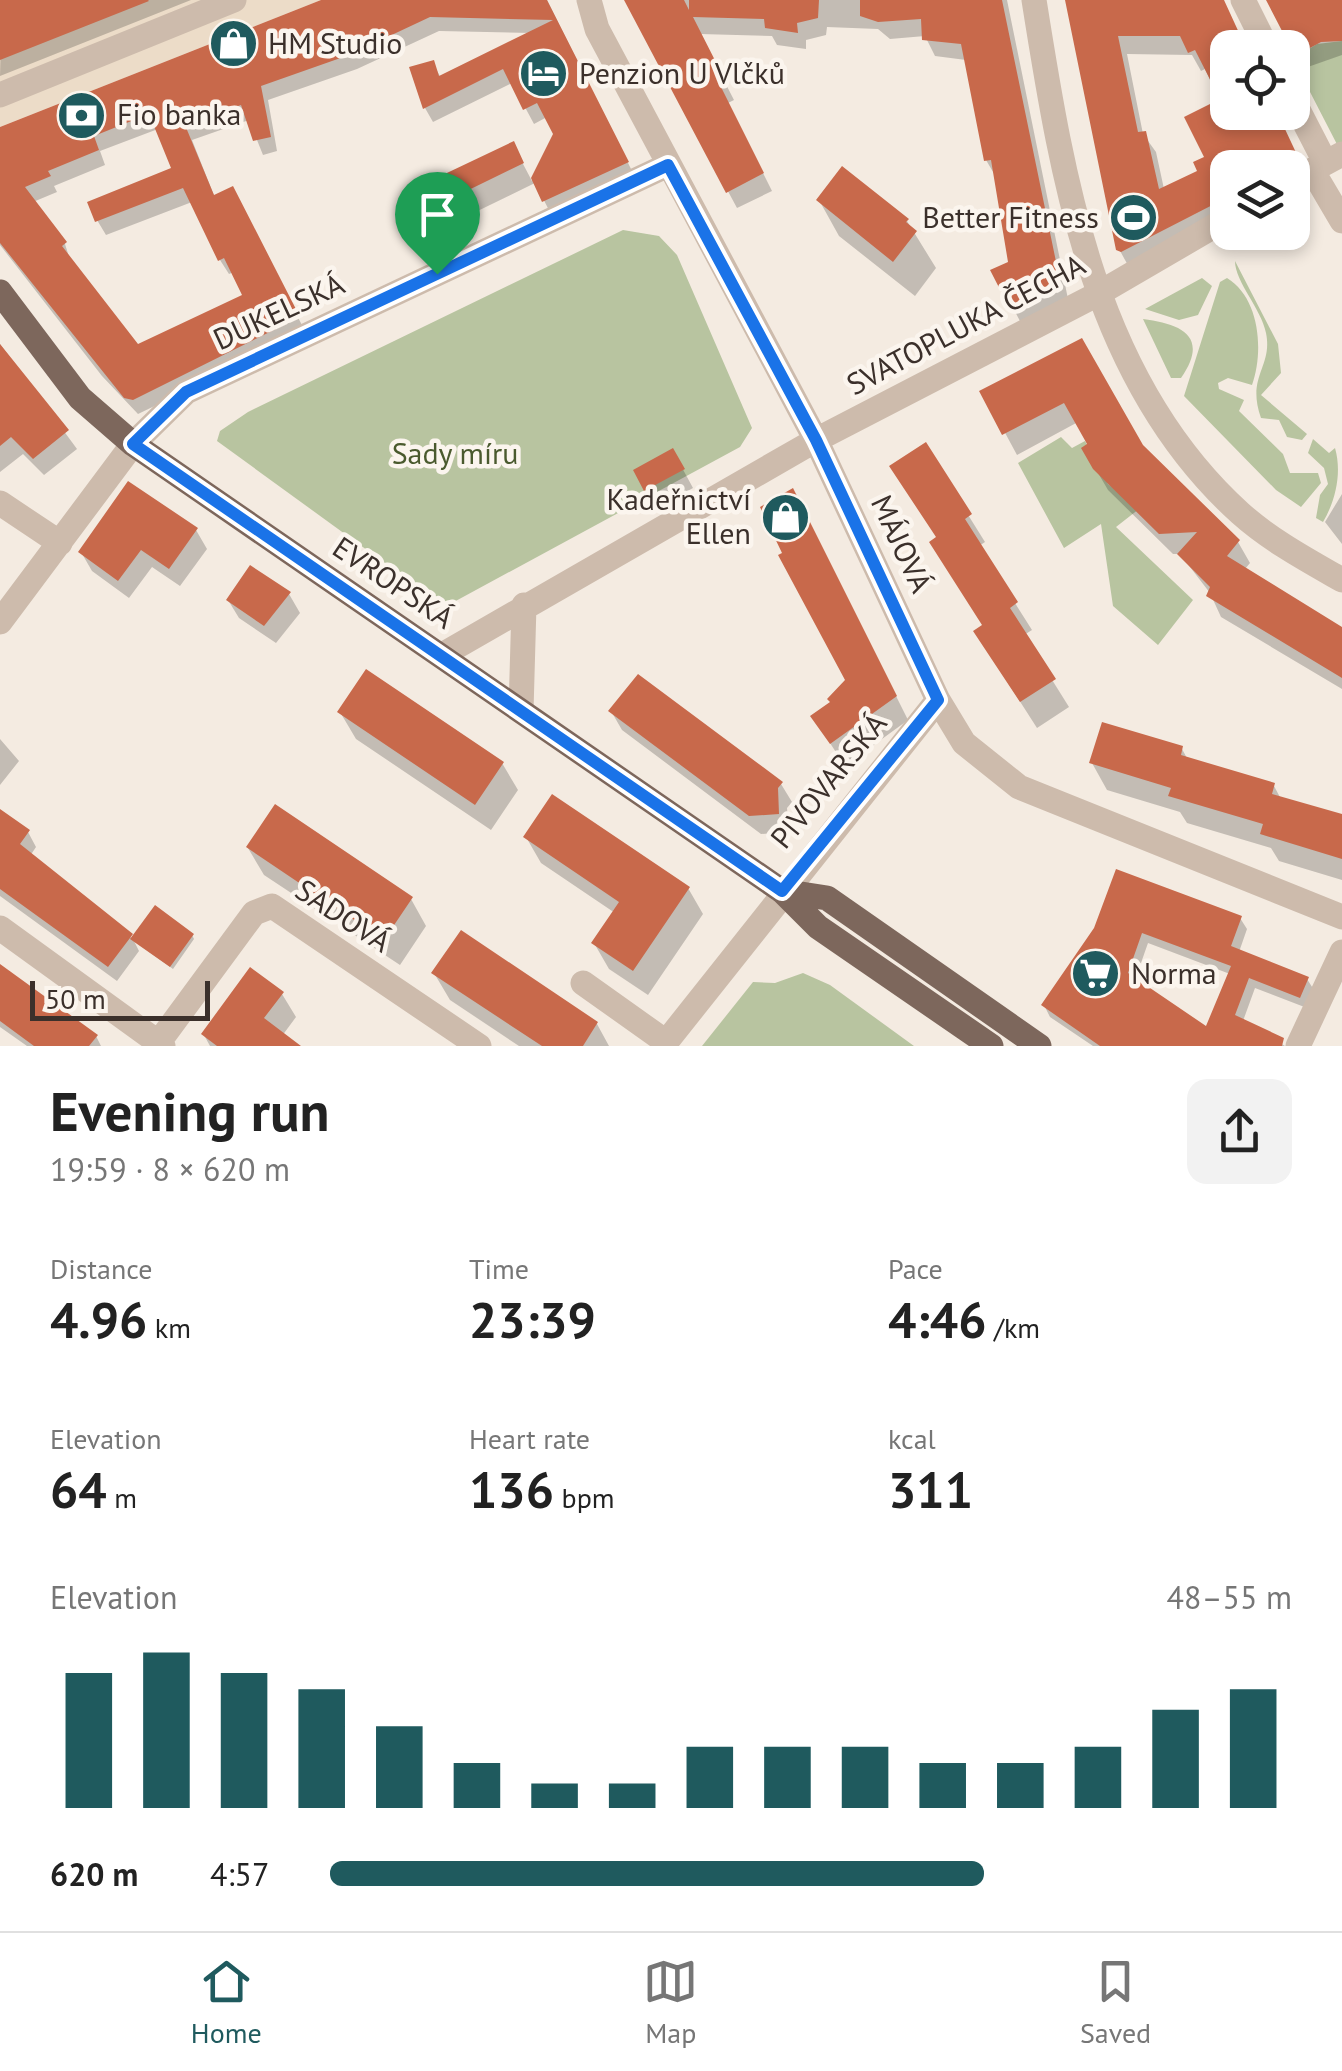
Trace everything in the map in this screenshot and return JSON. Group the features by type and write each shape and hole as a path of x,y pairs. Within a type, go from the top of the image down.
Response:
{"main road":[{"name":"EVROPSKÁ","path":"0,292 80,398 133,444 782,891 818,927 991,1046"},
{"name":"EVROPSKÁ","path":"782,891 827,898 1039,1046"}],"street":[{"path":"0,95 234,0"},
{"name":"MÁJOVÁ","path":"589,0 597,29 816,440 938,700 964,743 1019,787 1231,876 1342,917"},
{"path":"1034,0 1096,294 1128,365 1200,470 1240,513 1288,549 1342,580"},
{"path":"1243,0 1258,30"},
{"path":"1304,130 1342,220"},
{"name":"DUKELSKÁ","path":"0,622 133,444 186,392 668,165"},
{"name":"SVATOPLUKA ČECHA","path":"442,655 816,440 1096,294 1210,228"},
{"path":"0,503 60,543"},
{"path":"520,711 524,606"},
{"name":"PIVOVARSKÁ","path":"664,1044 782,891 938,700"},
{"name":"SADOVÁ","path":"159,1045 254,913 272,906 480,1046"},
{"path":"0,928 159,1045"},
{"path":"1298,1046 1342,952"},
{"path":"582,984 664,1044"}],"green space":[{"path":"1342,41 1342,154 1310,92 1310,48"},
{"name":"Sady míru","path":"623,230 659,236 677,255 752,428 740,447 452,603 433,598 217,441 220,431 248,412"},
{"path":"1235,261 1278,344 1281,373 1261,395 1307,434 1302,440 1287,437 1279,420 1261,418 1256,392 1266,355 1266,333 1239,278"},
{"path":"1202,278 1212,286 1198,315 1179,320 1145,309"},
{"path":"1227,278 1238,287 1253,312 1258,357 1252,385 1228,378 1218,383 1219,389 1244,400 1239,411 1283,454 1290,473 1318,473 1321,483 1301,507 1276,490 1184,396 1220,282"},
{"path":"1143,319 1169,324 1192,342 1193,352 1181,378 1171,378"},
{"path":"1061,437 1072,448 1085,441 1108,484 1139,509 1116,527 1193,600 1158,645 1113,606 1101,524 1064,548 1018,463"},
{"path":"1313,439 1329,453 1335,448 1337,457 1336,486 1323,522 1316,518 1320,495 1328,484 1324,468 1308,453"},
{"path":"803,973 830,985 914,1046 702,1046 753,982 775,983"}],"shaded area":[{"path":"148,0 321,0 0,127 0,59"}],"building":[{"path":"0,0 148,0 149,1 0,60"},
{"path":"321,0 547,0 629,162 542,202 531,178 553,134 537,103 523,110 503,69 423,109 409,67 434,60 439,76 553,20 430,17 349,55 261,86 271,137 253,141 241,105 185,125 214,195 233,186 300,317 133,400 124,398 0,243 0,127","holes":["149,114 171,168 87,202 95,222 183,188 218,261 224,258 242,295 138,344 62,246 67,242 25,187 51,176 48,171 99,150 94,136"]},
{"path":"624,0 684,0 689,10 689,0 819,0 818,18 797,23 798,33 765,28 764,19 693,17 726,82 720,85 764,173 726,193"},
{"path":"860,0 1002,0 1060,281 1009,307 990,270 1008,262 991,160 984,161 961,44 922,40 921,19 878,22 860,16"},
{"path":"1065,0 1224,0 1238,30 1210,30 1210,79 1195,50 1188,53 1180,36 1118,36 1138,132 1146,131 1159,189 1197,171 1193,162 1204,157 1184,117 1210,104 1210,130 1285,130 1295,150 1210,150 1210,206 1121,252 1116,250"},
{"path":"1266,0 1342,0 1342,41 1321,42 1310,48 1310,30 1282,30"},
{"path":"514,141 524,163 442,203 430,181"},
{"path":"842,166 909,219 906,222 917,231 893,262 816,200"},
{"path":"1082,338 1143,445 1240,540 1227,556 1342,627 1342,678 1206,596 1210,587 1177,554 1197,532 1159,534 1093,469 1081,448 1087,444 1064,403 1002,435 979,391"},
{"path":"0,344 69,430 33,459 11,437 0,446"},
{"path":"926,442 972,514 965,519 1018,602 1010,608 1056,679 1020,702 973,631 982,625 929,542 936,537 889,466"},
{"path":"673,448 685,469 644,491 633,470"},
{"path":"128,481 198,528 169,569 141,550 118,581 78,552"},
{"path":"793,488 897,696 830,744 810,716 830,702 827,699 845,680 778,555 782,553 760,507"},
{"path":"250,565 291,592 264,626 226,600"},
{"path":"366,669 504,762 475,805 337,712"},
{"path":"638,674 783,782 778,788 779,814 749,816 608,711"},
{"path":"1102,722 1183,746 1181,755 1275,783 1272,794 1342,814 1342,859 1260,834 1263,824 1168,796 1171,788 1089,763"},
{"path":"552,794 690,887 633,971 591,943 619,902 523,837"},
{"path":"275,804 413,897 384,940 246,847"},
{"path":"0,809 30,830 20,844 133,934 108,967 0,889"},
{"path":"1116,869 1242,916 1231,946 1309,977 1300,998 1249,978 1235,1015 1284,1038 1282,1046 1100,1046 1041,1005 1094,928","holes":["1142,933 1231,966 1206,1026 1128,973"]},
{"path":"155,905 194,934 170,967 130,939"},
{"path":"461,930 598,1022 583,1046 542,1046 431,973"},
{"path":"0,964 98,1035 89,1046 34,1046 0,1021"},
{"path":"250,967 284,992 264,1018 301,1046 217,1046 201,1034"}],"place":[{"name":"HM Studio","path":"233,44"},
{"name":"Penzion U Vlčků","path":"544,74"},
{"name":"Fio banka","path":"82,115"},
{"name":"Better Fitness","path":"1134,218"},
{"name":"Kadeřnictví Ellen","path":"786,517"},
{"name":"Norma","path":"1096,974"}],"route":[{"path":"668,165 816,440 938,700 782,891 133,444 186,392 437,274 668,165"}]}
